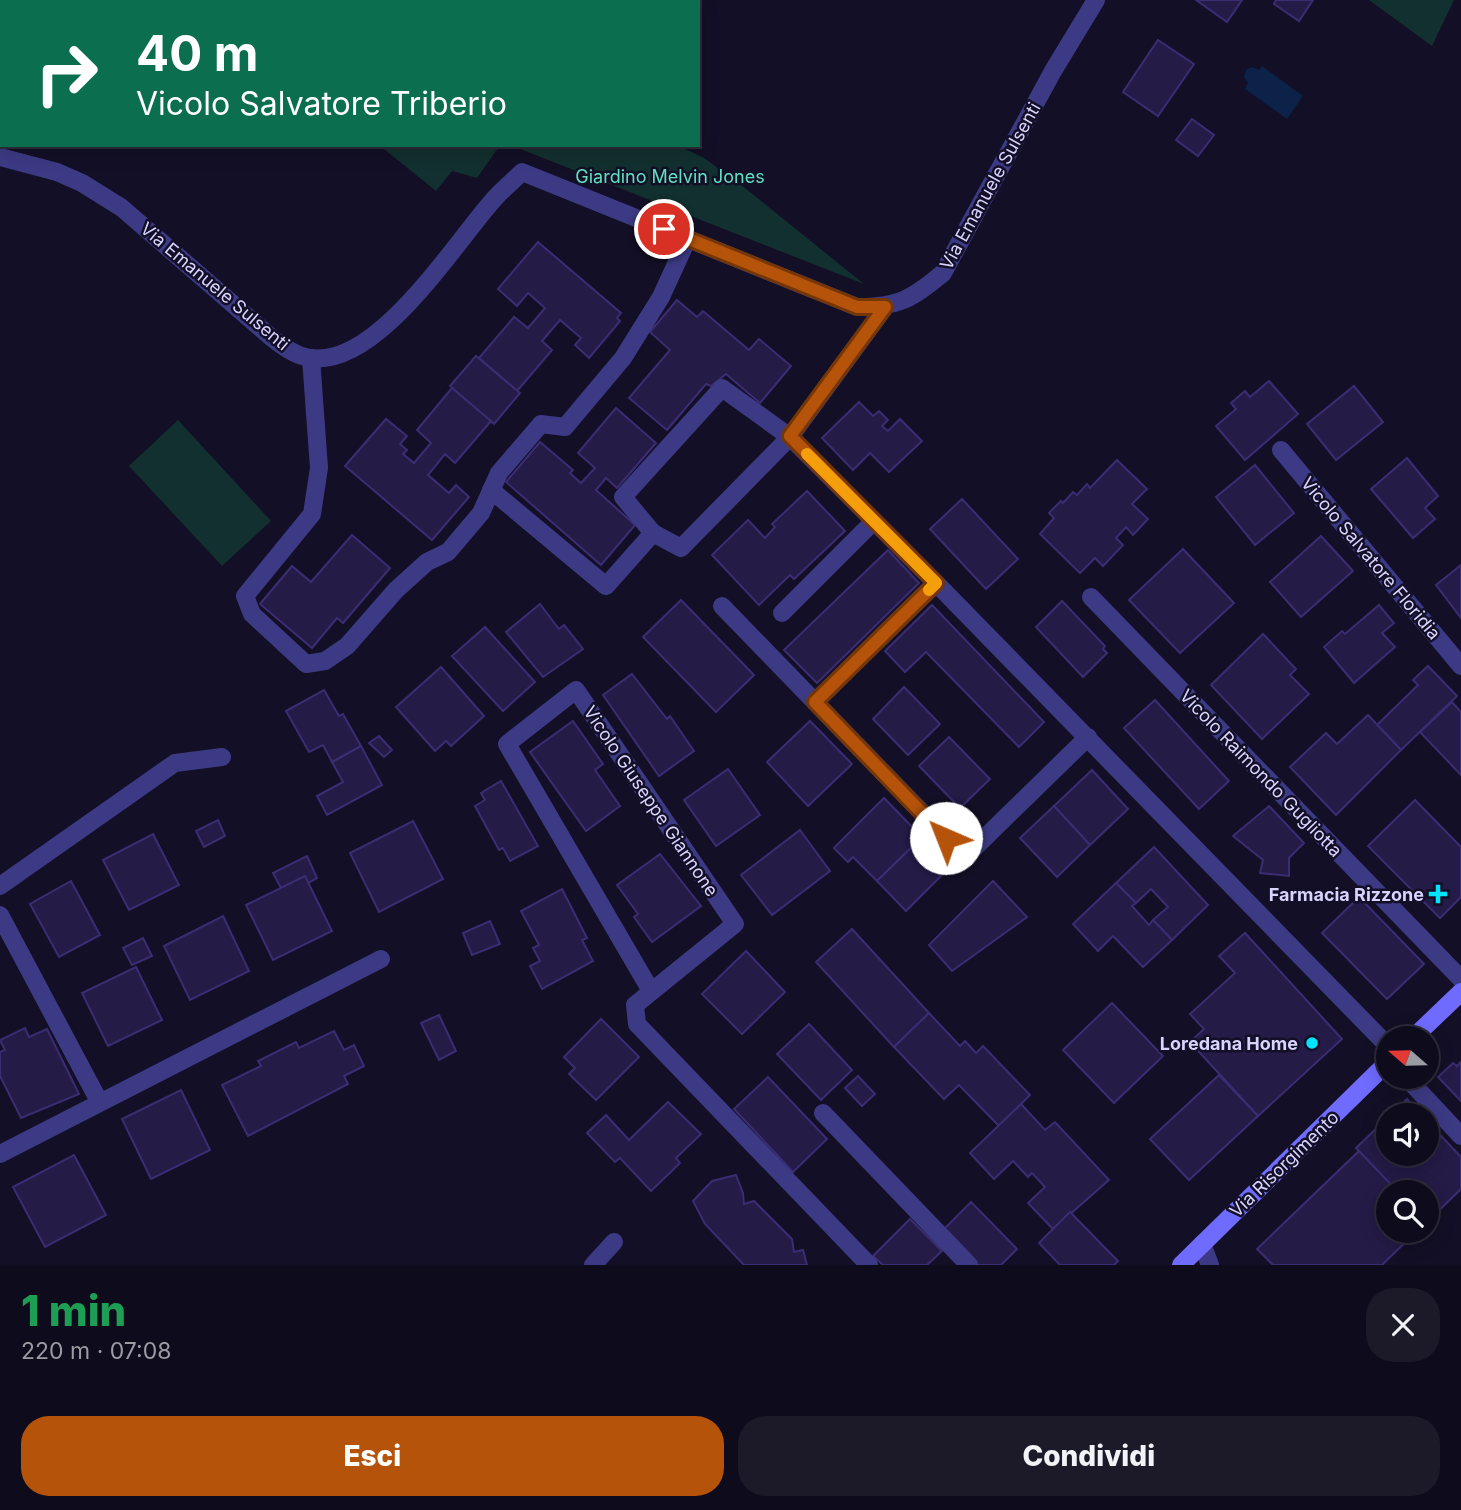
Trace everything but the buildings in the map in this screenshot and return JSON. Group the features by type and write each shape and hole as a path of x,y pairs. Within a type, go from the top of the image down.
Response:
{"street":[{"name":"Via Emanuele Sulsenti","path":"0,158 57,172 82,183 122,208 272,338 291,351 311,358 337,354 368,339 404,309 496,197 522,172 857,307 885,307 917,294 943,273 1053,71 1096,0"},
{"path":"311,358 319,468 312,514 245,596 252,614 306,664 325,661 347,646 396,590 426,562 448,552 481,513 499,473 541,424 565,427 624,358 661,297 688,238"},
{"path":"885,307 790,436 681,548 653,533 623,497 722,388 790,436 1376,1034"},
{"name":"Vicolo Salvatore Floridia","path":"1281,450 1461,666"},
{"path":"491,490 606,586 653,533"},
{"path":"782,613 874,521"},
{"path":"815,702 936,583"},
{"name":"Vicolo Raimondo Gugliotta","path":"1091,597 1461,979"},
{"path":"722,606 965,857 1088,737"},
{"name":"Vicolo Giuseppe Giannone","path":"651,991 507,744 576,690 735,923 635,1005 637,1024 869,1265"},
{"path":"0,886 175,763 222,757"},
{"path":"0,915 99,1101"},
{"path":"0,1154 381,959"},
{"path":"1426,1026 1461,992"},
{"name":"Via Risorgimento","path":"1181,1265 1376,1074"},
{"path":"1417,1089 1461,1136"},
{"path":"823,1113 969,1265"},
{"path":"593,1265 614,1242"},
{"path":"1202,1244 1210,1265"}],"green space":[{"path":"1369,0 1454,0 1432,46"},
{"path":"381,147 499,147 477,178 452,171 436,191"},
{"name":"Giardino Melvin Jones","path":"515,147 681,147 704,158 745,188 864,284"},
{"path":"178,420 271,521 222,566 129,466"}],"water":[{"path":"1262,66 1303,96 1287,119 1245,89 1248,83 1244,77 1246,70 1252,67 1259,70"}],"slow traffic":[{"path":"807,454 936,583 929,590"}],"place":[{"name":"Farmacia Rizzone","path":"1438,894"},
{"name":"Loredana Home","path":"1312,1043"}],"route":[{"path":"664,229 857,307 885,307 790,436 936,583 815,702 946,838"}]}
